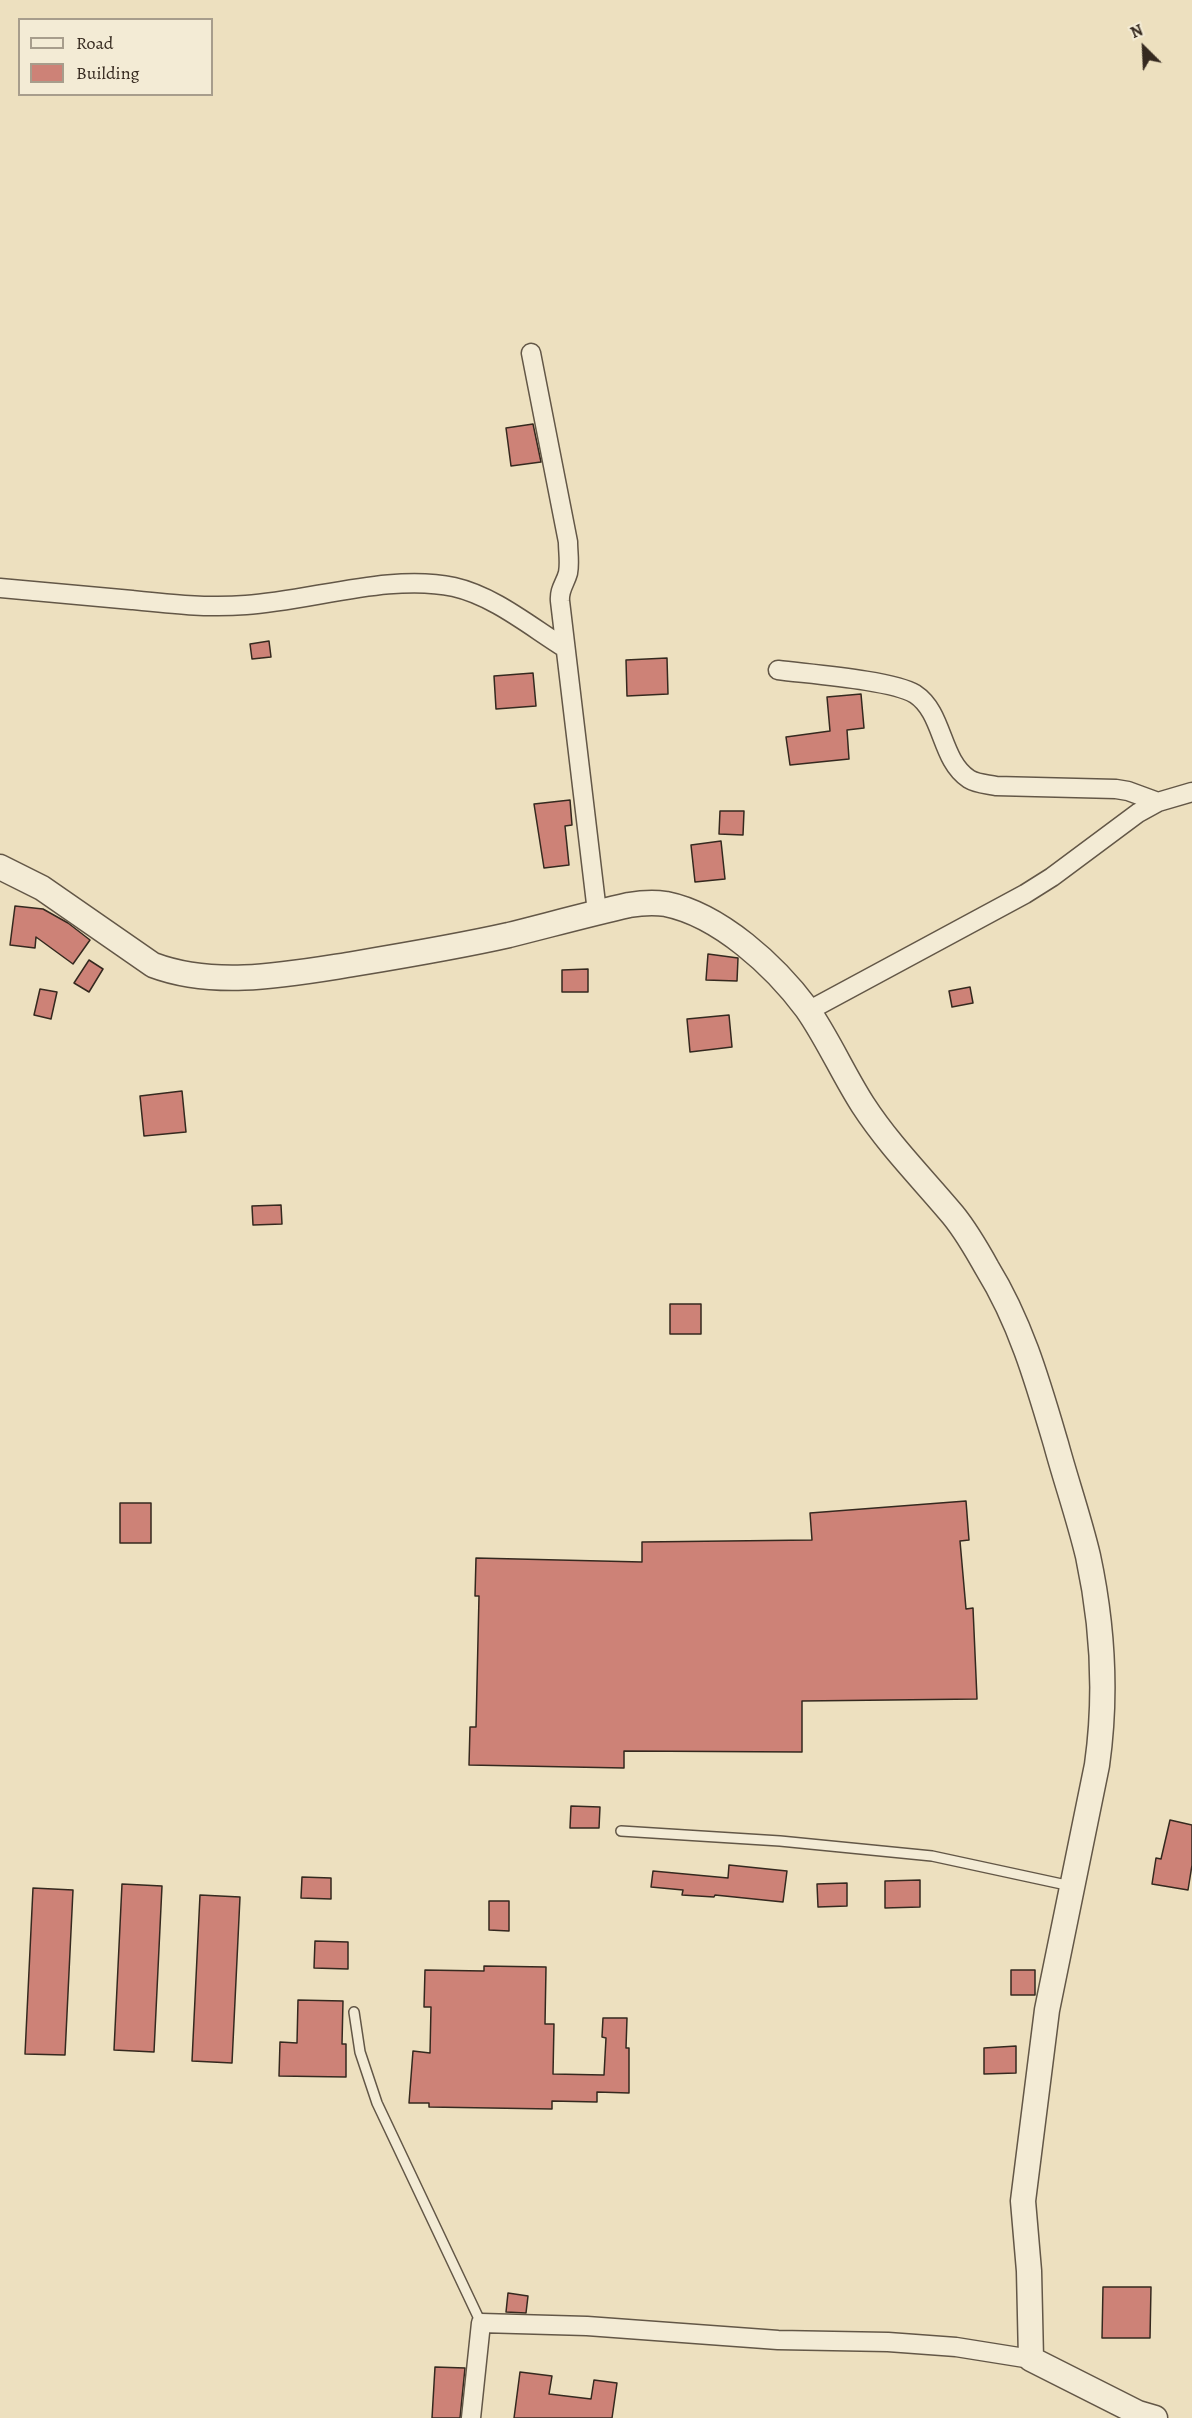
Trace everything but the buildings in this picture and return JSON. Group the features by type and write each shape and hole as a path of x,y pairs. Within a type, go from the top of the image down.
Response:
{"street":[{"path":"531,353 568,542 567,574 559,596 597,912"},
{"path":"0,588 205,607 288,602 378,586 436,584 455,587 475,594 565,648"},
{"path":"778,670 883,684 913,693 927,707 950,754 963,773 977,783 996,786 1116,789 1158,802"},
{"path":"808,1011 1025,894 1053,877 1113,830 1158,802 1192,792"},
{"path":"0,867 42,888 153,965 174,973 208,977 295,973 419,953 510,934 597,912 649,903 666,904 694,914 735,937 785,982 808,1011 873,1121 895,1150 954,1217 989,1270 1013,1316 1033,1366 1088,1555 1103,1661 1102,1732 1047,2010 1023,2201 1029,2271 1031,2359"},
{"path":"471,2418 481,2323 586,2326 778,2340 888,2342 956,2347 1031,2359 1138,2413 1155,2418"}],"lane":[{"path":"621,1831 780,1841 912,1854 1073,1886"},
{"path":"354,2012 360,2052 377,2103 481,2323"}]}
